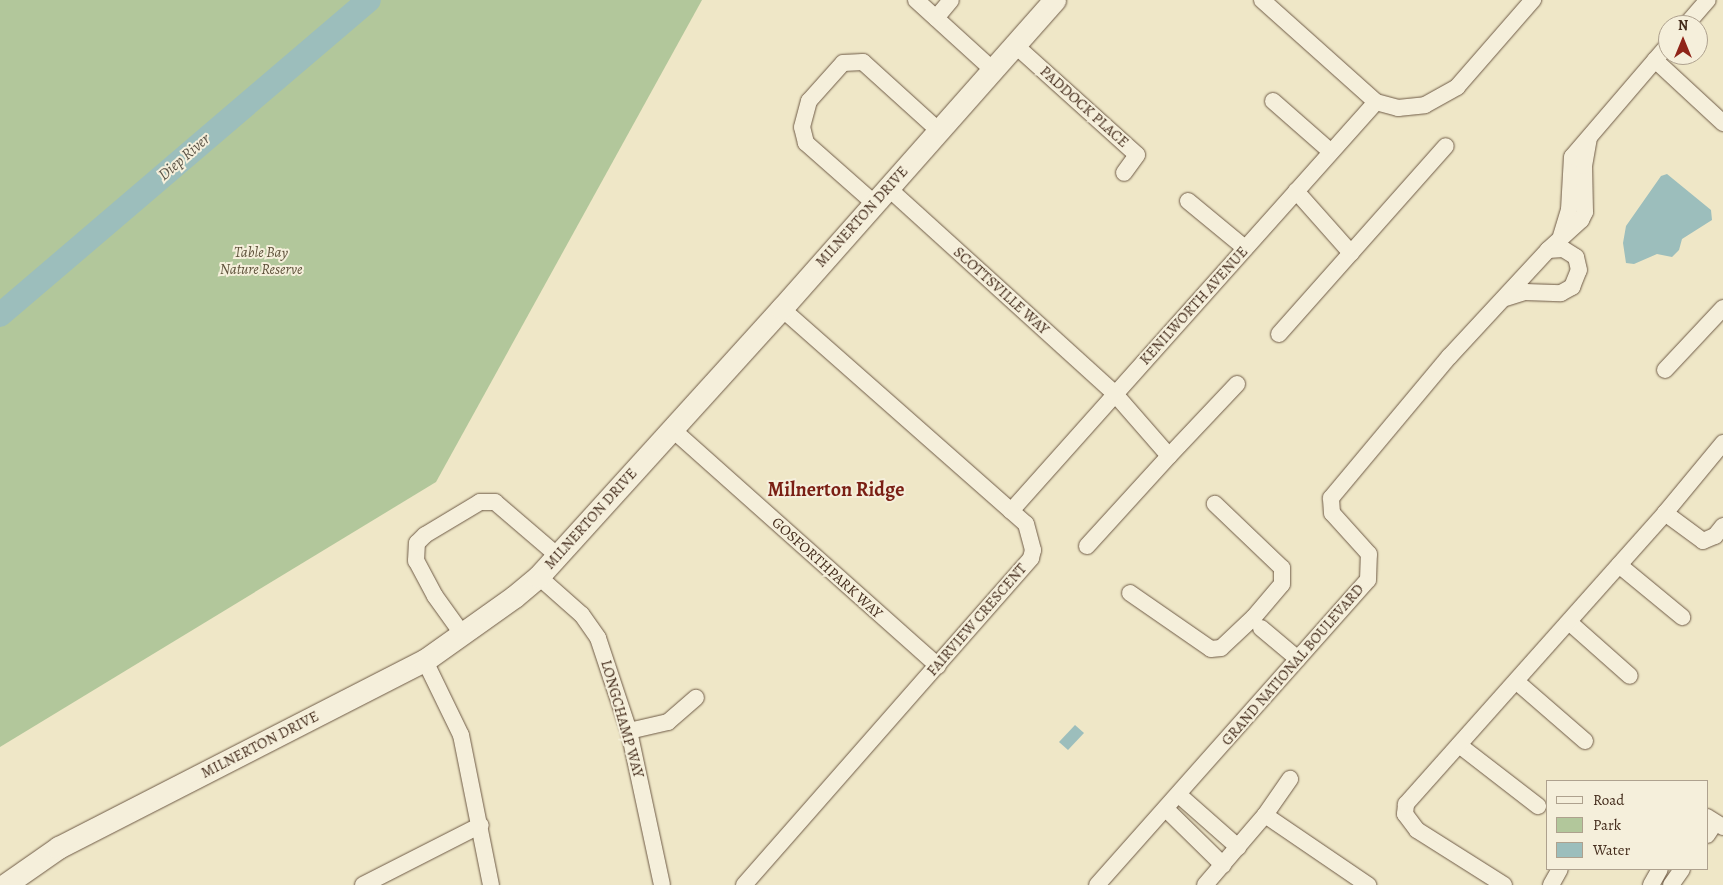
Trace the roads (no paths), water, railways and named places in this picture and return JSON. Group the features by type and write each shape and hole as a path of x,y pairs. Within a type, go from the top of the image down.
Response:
{"street":[{"path":"916,0 993,70"},
{"path":"936,18 951,0"},
{"name":"MILNERTON DRIVE","path":"6,885 59,848 425,661 463,635 539,577 782,309 880,195 1055,0"},
{"path":"1262,0 1376,102 1398,108 1425,105 1440,99 1458,87 1533,0"},
{"path":"1695,15 1708,0"},
{"name":"PADDOCK PLACE","path":"1015,45 1137,155 1124,173"},
{"path":"1658,57 1655,60 1723,123"},
{"name":"GRAND NATIONAL BOULEVARD","path":"1097,885 1179,795 1368,580 1369,554 1332,513 1331,498 1449,357 1560,238 1567,219 1572,157 1655,60"},
{"name":"SCOTTSVILLE WAY","path":"939,131 863,62 843,63 809,101 802,127 806,143 880,195 1115,394 1170,456"},
{"path":"1274,101 1331,152"},
{"name":"KENILWORTH AVENUE","path":"1012,510 1376,102"},
{"path":"1279,334 1446,146"},
{"path":"1296,191 1351,253"},
{"path":"1188,201 1245,248"},
{"path":"1506,298 1524,292 1561,293 1572,287 1579,270 1576,257 1564,249 1548,250"},
{"path":"1665,370 1723,308"},
{"name":"FAIRVIEW CRESCENT","path":"744,885 1031,558 1030,531 1012,510 782,309"},
{"path":"1087,546 1237,384"},
{"name":"GOSFORTHPARK WAY","path":"672,429 938,666"},
{"path":"1504,885 1418,830 1405,814 1410,796 1517,682 1665,513 1723,443"},
{"path":"463,635 435,596 416,561 417,544 425,535 480,502 495,502 558,556"},
{"path":"1130,593 1212,649 1222,648 1254,617 1282,584 1282,568 1215,504"},
{"path":"1665,513 1703,541 1715,536 1723,526"},
{"path":"1619,565 1682,617"},
{"name":"LONGCHAMP WAY","path":"539,577 594,630 614,680 628,731 662,885"},
{"path":"1569,622 1630,676"},
{"path":"1261,628 1298,659"},
{"path":"425,661 461,735 481,825 491,885"},
{"path":"1517,682 1585,741"},
{"path":"628,731 668,722 696,698"},
{"path":"1459,745 1538,806"},
{"path":"1205,885 1265,815 1290,779"},
{"path":"1179,795 1238,847"},
{"path":"1166,809 1223,865"},
{"path":"1265,815 1368,885"},
{"path":"363,885 481,825"},
{"path":"1551,885 1559,870"},
{"path":"1651,885 1659,870"},
{"path":"1671,885 1681,870"}],"water":[{"path":"1667,174 1711,210 1712,220 1682,239 1679,250 1672,257 1657,254 1634,264 1626,263 1623,243 1626,226 1661,176"},
{"path":"1075,725 1084,733 1068,750 1059,742"}],"waterway":[{"name":"Diep River","path":"0,315 369,0"}],"district":[{"name":"Milnerton Ridge","path":"836,489"}],"park label":[{"name":"Table Bay Nature Reserve","path":"261,260"}]}
